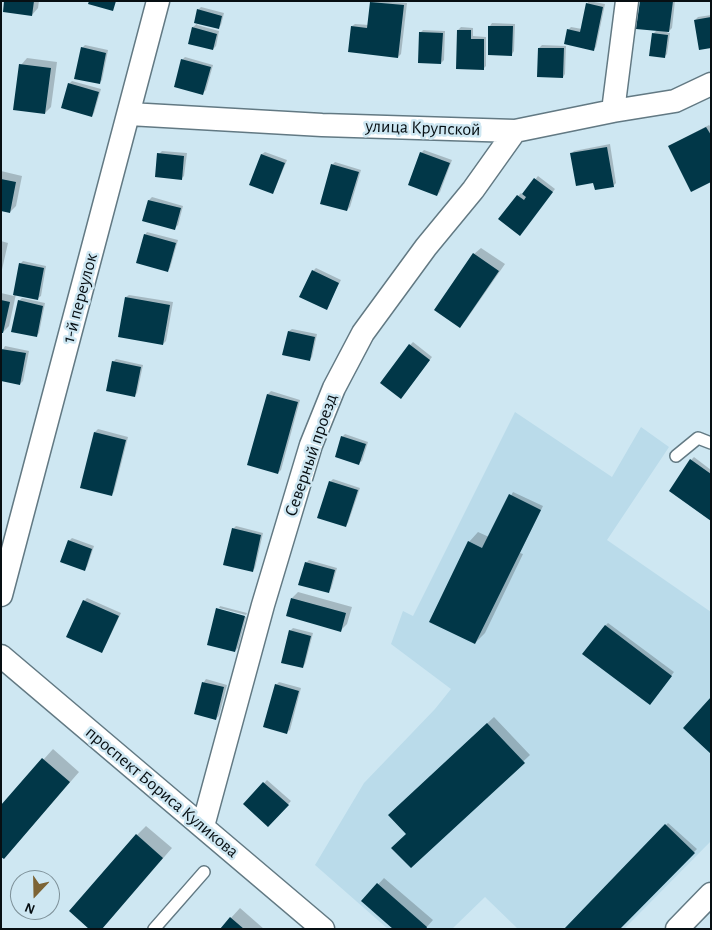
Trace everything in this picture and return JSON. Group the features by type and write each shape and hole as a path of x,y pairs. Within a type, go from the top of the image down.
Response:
{"street":[{"name":"1-й переулок","path":"1,595 158,1"},
{"path":"612,111 627,1"},
{"name":"улица Крупской","path":"129,114 322,125 515,131 612,111 675,101 711,84"},
{"name":"Северный проезд","path":"203,826 274,568 311,445 334,388 363,333 426,247 473,190 515,131"},
{"name":"проспект Бориса Куликова","path":"1,656 323,929"},
{"path":"677,929 711,894"}],"lane":[{"path":"676,456 698,438 711,443"},
{"path":"154,929 204,872"}],"shaded area":[{"path":"515,412 612,477 641,427 669,447 607,540 711,612 711,841 624,929 518,929 485,897 452,929 388,929 315,865 364,783 435,709 451,689 391,644 403,611 413,616"}],"building":[{"path":"4,1 34,1 32,16 3,12"},
{"path":"89,1 116,1 113,11 88,4"},
{"path":"640,1 673,1 669,32 636,29"},
{"path":"370,2 404,5 398,58 348,52 351,26 367,28"},
{"path":"586,3 603,7 594,51 564,44 567,29 580,32"},
{"path":"197,9 222,16 219,29 194,23"},
{"path":"711,17 711,48 699,50 694,20"},
{"path":"488,26 513,26 512,56 488,55"},
{"path":"192,27 217,34 213,50 188,44"},
{"path":"457,30 471,30 471,39 484,39 484,70 456,69"},
{"path":"419,32 443,33 441,64 418,63"},
{"path":"652,33 668,35 665,58 649,56"},
{"path":"81,47 106,53 100,84 74,79"},
{"path":"538,48 564,48 563,78 537,77"},
{"path":"181,59 211,67 203,95 174,87"},
{"path":"19,64 51,68 45,114 13,110"},
{"path":"68,83 99,92 92,117 61,108"},
{"path":"706,127 711,135 711,182 691,192 668,146"},
{"path":"607,147 614,187 595,190 593,183 576,186 570,153"},
{"path":"420,152 450,163 437,196 408,185"},
{"path":"157,153 184,156 182,180 155,177"},
{"path":"261,154 285,163 273,194 249,185"},
{"path":"331,164 359,172 347,211 320,204"},
{"path":"534,178 553,192 520,236 498,219 517,195 524,200 526,197 522,194"},
{"path":"1,179 16,182 10,213 1,211"},
{"path":"148,200 181,208 175,230 142,221"},
{"path":"144,234 176,243 168,272 136,263"},
{"path":"473,253 499,271 460,328 434,310"},
{"path":"19,263 44,268 38,300 13,295"},
{"path":"312,270 339,283 327,310 299,297"},
{"path":"125,297 170,305 163,345 118,337"},
{"path":"1,300 10,302 3,333 1,333"},
{"path":"18,300 43,306 37,337 11,332"},
{"path":"288,331 315,337 310,361 282,355"},
{"path":"409,344 430,360 401,399 380,383"},
{"path":"1,349 26,353 20,385 1,381"},
{"path":"112,361 141,367 135,397 106,391"},
{"path":"267,394 298,402 278,474 247,465"},
{"path":"94,432 126,440 112,496 80,488"},
{"path":"341,436 366,444 359,465 335,457"},
{"path":"690,459 711,474 711,521 669,491"},
{"path":"329,481 358,490 346,527 317,518"},
{"path":"509,494 541,510 475,644 429,622 468,541 482,548"},
{"path":"232,528 261,535 253,572 223,565"},
{"path":"68,540 92,549 85,571 60,562"},
{"path":"305,562 335,570 329,593 298,585"},
{"path":"291,598 346,613 341,632 286,616"},
{"path":"83,600 119,616 102,653 66,637"},
{"path":"216,608 245,616 235,652 207,645"},
{"path":"605,625 672,676 650,705 582,654"},
{"path":"289,630 311,636 303,668 281,663"},
{"path":"202,682 224,687 216,720 194,714"},
{"path":"275,684 299,691 287,734 263,727"},
{"path":"711,697 711,754 683,728"},
{"path":"487,723 525,763 411,868 391,848 406,834 388,815"},
{"path":"42,758 70,782 4,859 1,857 1,805"},
{"path":"263,782 289,805 268,827 243,804"},
{"path":"665,824 695,853 620,929 564,929"},
{"path":"136,834 163,858 102,929 89,929 69,911"},
{"path":"377,883 427,927 426,929 393,929 361,901"},
{"path":"230,917 244,929 220,929"}]}
